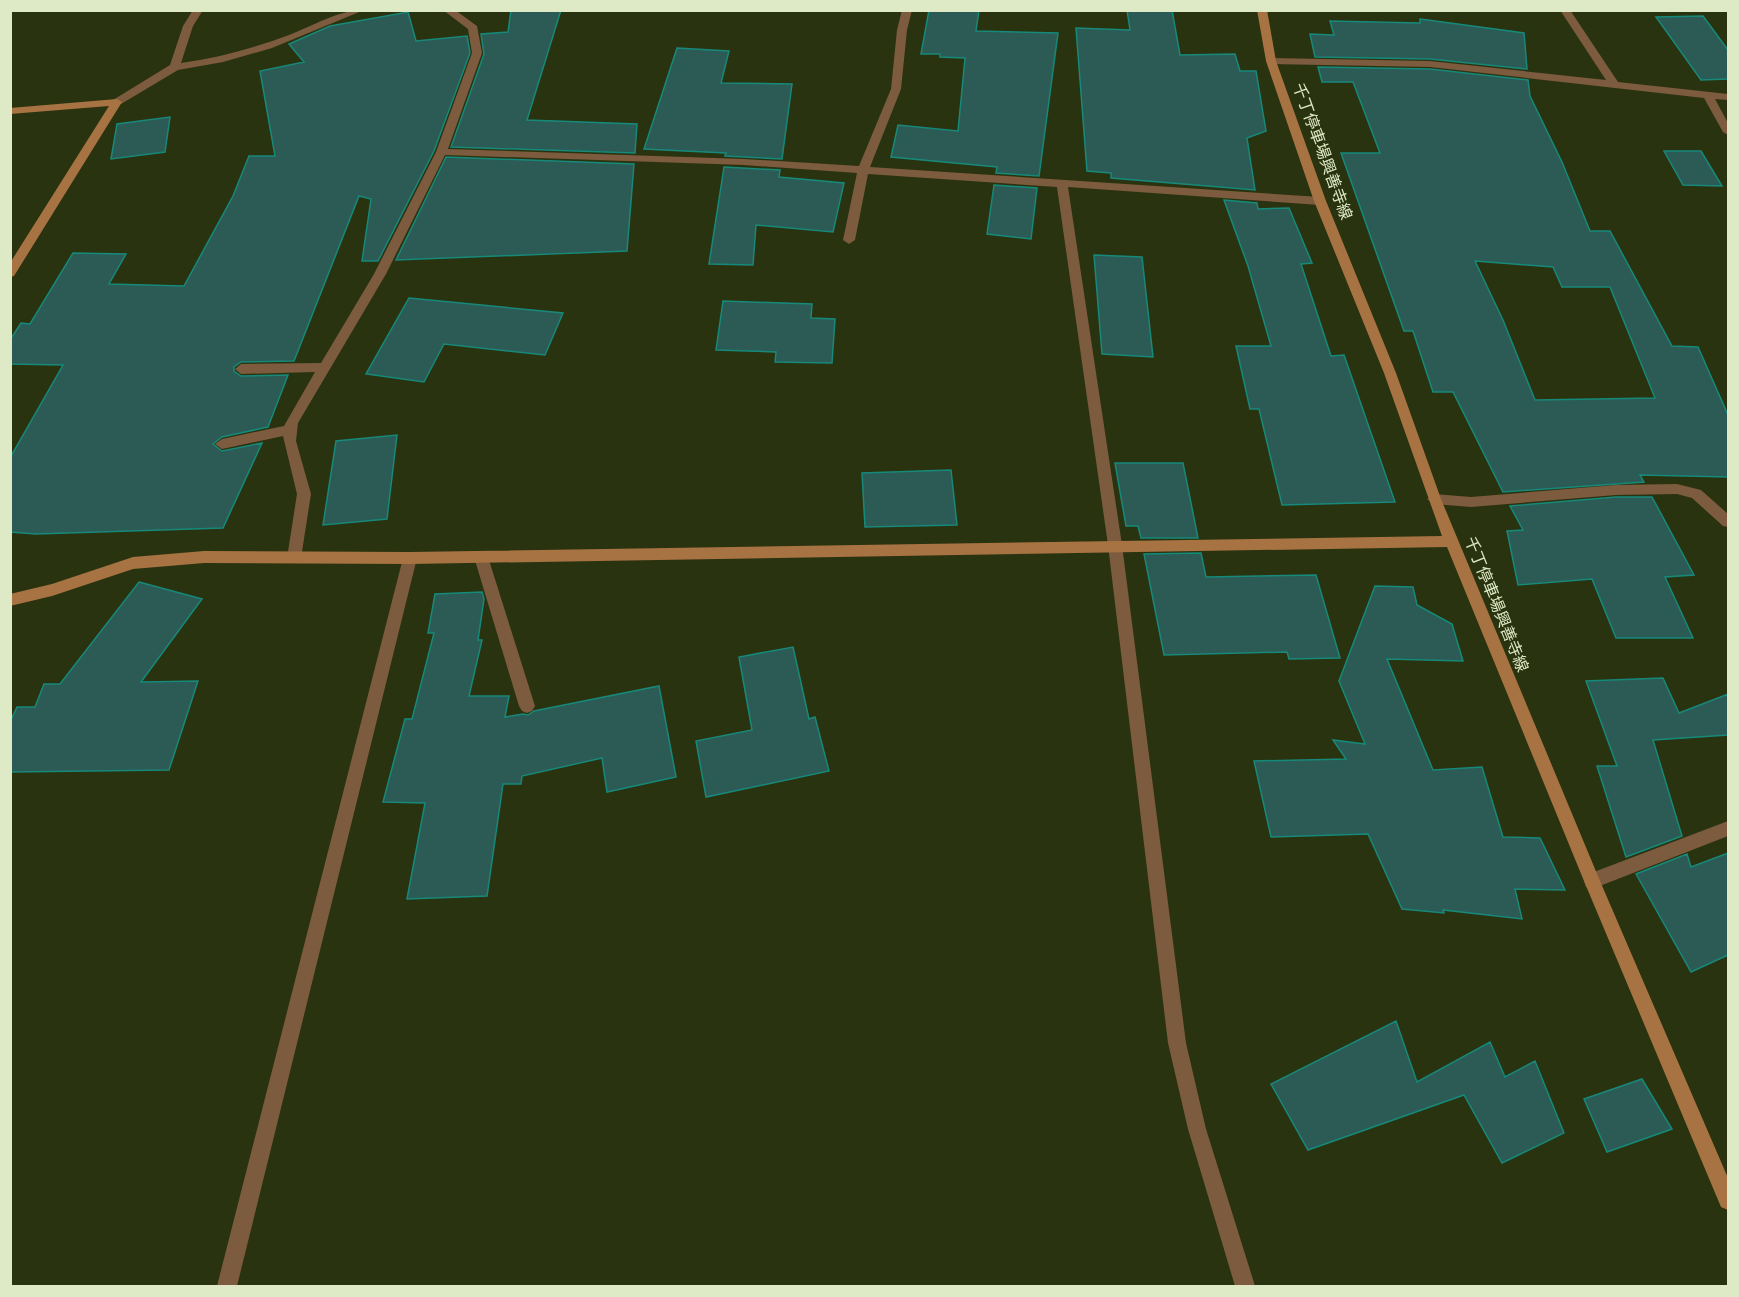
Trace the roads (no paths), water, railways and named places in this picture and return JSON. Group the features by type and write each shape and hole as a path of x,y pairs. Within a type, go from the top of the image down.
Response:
{"street":[{"path":"175,67 188,26 198,10"},
{"path":"10,111 117,102 175,67 205,64 253,52 359,10"},
{"path":"294,558 304,494 289,441 291,423 380,274 441,152 477,53 473,28 448,10"},
{"path":"849,240 863,170 896,89 902,30 907,10"},
{"name":"千丁停車場興善寺線","path":"1262,10 1271,61 1320,201 1390,373 1434,499 1592,881 1728,1200"},
{"path":"1565,10 1614,84"},
{"path":"1271,61 1430,64 1728,97"},
{"path":"1708,95 1728,132"},
{"path":"10,273 117,102"},
{"path":"441,152 744,162 1320,201"},
{"path":"1062,183 1115,545 1177,1043 1197,1129 1245,1287"},
{"path":"242,369 324,367"},
{"path":"222,444 290,430"},
{"path":"1434,499 1472,502 1616,490 1677,489 1696,494 1728,522"},
{"path":"10,600 52,590 133,563 204,557 410,558 1115,545 1452,542"},
{"path":"482,557 527,706"},
{"path":"227,1287 410,558"},
{"path":"1592,881 1728,829"}]}
